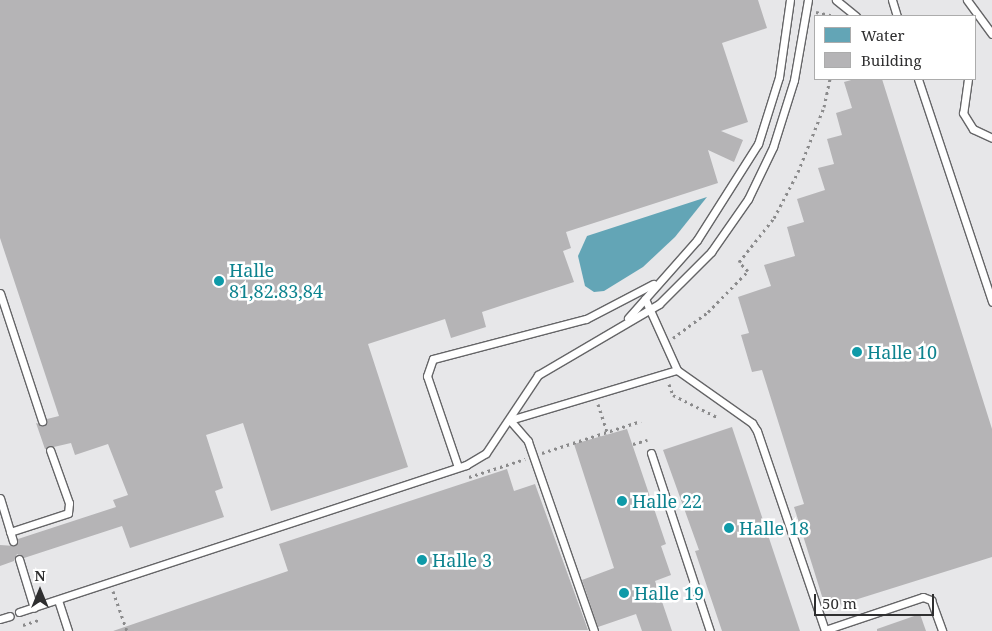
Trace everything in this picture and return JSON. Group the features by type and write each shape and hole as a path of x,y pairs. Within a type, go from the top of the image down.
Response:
{"lane":[{"path":"622,324 645,299 659,279 697,240 758,144 779,78 790,0"},
{"path":"19,612 458,467 486,453 510,420 538,375 650,309 711,252 748,199 773,147 794,80 808,0"},
{"path":"836,0 855,15"},
{"path":"892,0 898,15"},
{"path":"967,0 972,13"},
{"path":"977,18 992,34"},
{"path":"918,80 992,302"},
{"path":"968,80 963,112 973,129 992,138"},
{"path":"458,467 427,376 433,359 586,319 633,298 659,279"},
{"path":"0,293 42,421"},
{"path":"645,299 676,370 752,423 757,431 825,630 923,597 931,600 942,631"},
{"path":"510,420 676,370"},
{"path":"510,420 534,456 594,631"},
{"path":"10,532 68,513 69,504 50,450"},
{"path":"652,453 710,631"},
{"path":"0,498 13,541"},
{"path":"19,559 34,608"},
{"path":"58,600 68,631"},
{"path":"0,619 10,616"}],"path":[{"path":"665,344 708,312 748,271 738,262 774,218 798,172 824,108 830,80"},
{"path":"594,394 607,432"},
{"path":"483,473 642,420"},
{"path":"633,444 647,440"},
{"path":"110,583 127,631"}],"water":[{"path":"707,197 675,237 643,267 604,291 594,292 585,286 578,256 587,236"}],"building":[{"name":"Halle 81,82.83,84","path":"0,0 758,0 767,28 722,43 748,122 721,131 743,140 734,162 708,150 718,183 566,232 571,248 563,251 574,282 482,312 486,327 451,338 445,319 368,344 408,467 271,511 243,423 206,435 223,488 215,491 224,517 130,548 122,526 24,558 17,554 14,561 0,566 0,545 15,546 18,539 116,507 113,500 128,495 108,444 75,455 71,443 45,449 36,423 44,426 47,419 59,416 0,238"},
{"name":"Halle 10","path":"851,80 882,80 992,429 992,557 826,609 794,507 804,504 762,370 752,372 741,335 749,333 738,297 771,286 764,265 795,256 787,227 804,222 797,199 825,190 818,168 834,164 827,139 842,135 836,113 852,108 844,82"},
{"name":"Halle 18","path":"732,427 800,631 722,631 695,551 699,550 663,450"},
{"path":"627,429 666,544 661,546 671,575 655,581 672,631 642,631 636,614 598,627 582,580 614,568 574,444"},
{"name":"Halle 3","path":"507,469 514,491 535,484 588,630 113,631 288,571 279,544"},
{"path":"920,614 926,631 877,631 877,629"}],"place":[{"name":"Halle 81,82.83,84","path":"219,281"},
{"name":"Halle 10","path":"857,352"},
{"name":"Halle 22","path":"622,501"},
{"name":"Halle 18","path":"729,528"},
{"name":"Halle 3","path":"422,560"},
{"name":"Halle 19","path":"624,593"}]}
